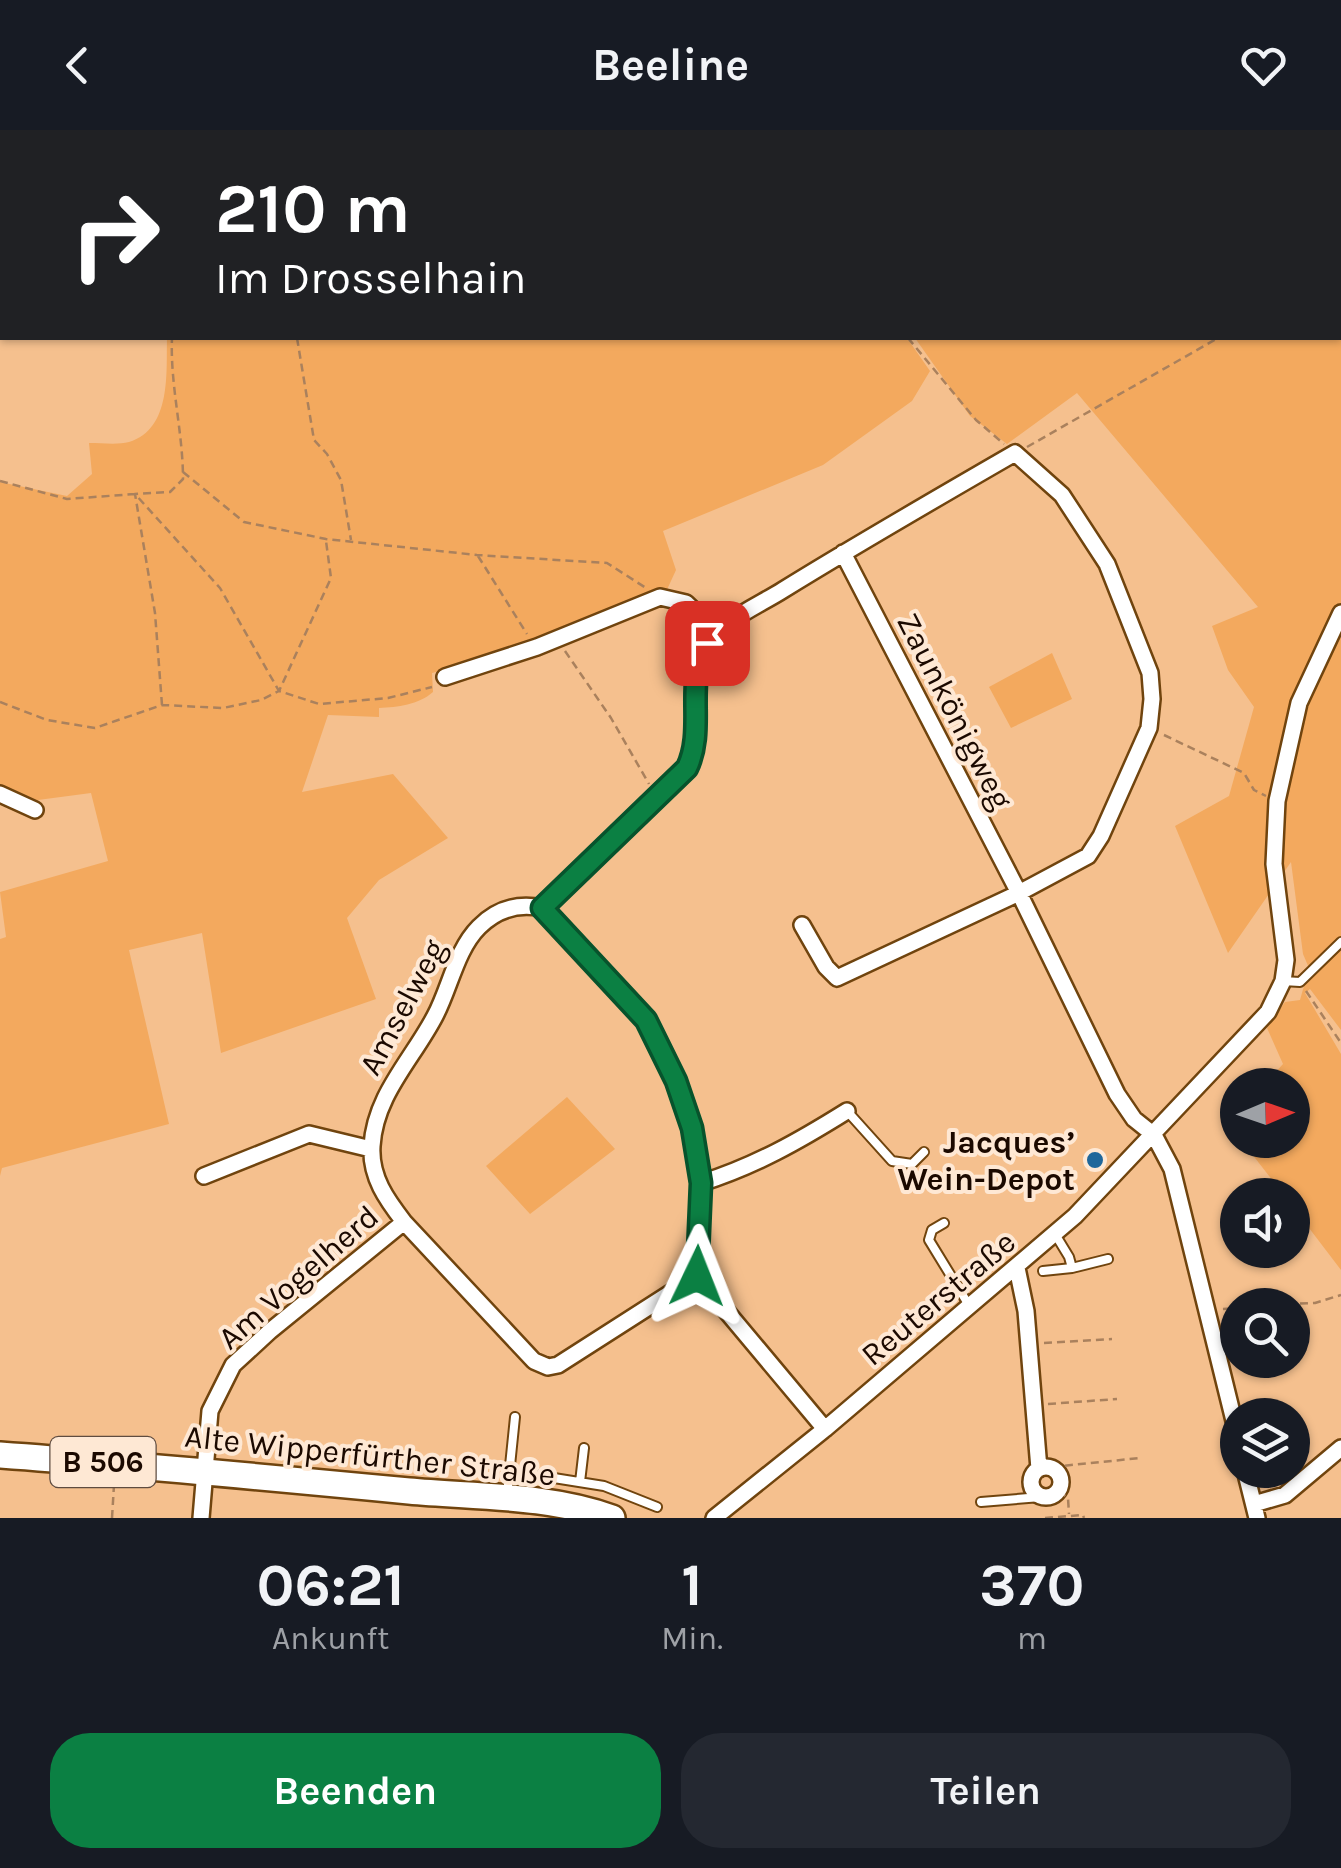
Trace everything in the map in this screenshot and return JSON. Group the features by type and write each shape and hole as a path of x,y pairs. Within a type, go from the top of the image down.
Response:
{"main road":[{"name":"Alte Wipperfürther Straße","path":"0,1455 207,1470 507,1500 578,1508 612,1518"}],"street":[{"path":"802,926 837,978 1088,856 1101,836 1149,728 1150,673 1108,564 1062,495 1015,454 843,553 717,632 696,666 697,740 687,768 542,908 646,1020 676,1081 692,1128 701,1183 697,1276 825,1430"},
{"name":"Zaunkönigweg","path":"843,553 1018,893 1116,1094 1134,1119 1154,1135 1172,1169 1228,1398"},
{"path":"446,677 537,648 660,597 686,603 717,632"},
{"name":"Reuterstraße","path":"714,1518 825,1430 1054,1234 1154,1135 1268,1012 1291,981 1274,864 1277,801 1300,703 1341,613"},
{"path":"0,794 35,810"},
{"name":"Amselweg","path":"371,1150 376,1118 389,1088 436,1014 466,945 479,927 506,907 542,908"},
{"path":"701,1183 760,1162 847,1110"},
{"path":"204,1176 309,1134 371,1150 383,1194 404,1222"},
{"name":"Am Vogelherd","path":"201,1518 210,1411 233,1365 404,1222 534,1361 548,1367 558,1365 697,1276"},
{"path":"1017,1268 1026,1311 1044,1468"},
{"path":"1256,1511 1285,1495 1341,1448"},
{"path":"1044,1468 1059,1474 1059,1491 1052,1497 1041,1497 1031,1486 1032,1476 1044,1468"}],"lane":[{"path":"1291,981 1341,942"},
{"path":"847,1110 892,1161 912,1164 924,1152"},
{"path":"944,1222 932,1230 929,1240 970,1307"},
{"path":"1054,1234 1072,1268"},
{"path":"1043,1271 1108,1259"},
{"path":"507,1500 515,1417"},
{"path":"580,1482 584,1448"},
{"path":"510,1471 604,1486 657,1507"},
{"path":"981,1502 1041,1497"}],"path":[{"path":"0,481 67,499 170,492 183,480 184,451 171,360 172,340"},
{"path":"296,340 314,440 328,454 341,480 351,541"},
{"path":"910,340 976,420 1015,454 1214,340"},
{"path":"183,472 244,522 326,539 477,555 607,562 660,597"},
{"path":"136,494 220,588 279,691 319,704 388,698 430,688 446,677"},
{"path":"136,494 155,613 162,706"},
{"path":"0,702 47,720 94,728 162,706 223,708 260,700 279,691 330,578 326,539"},
{"path":"477,555 537,648"},
{"path":"557,640 611,718 657,798"},
{"path":"1149,728 1244,772 1254,790 1277,801"},
{"path":"1291,981 1341,1043"},
{"path":"1310,1303 1341,1295"},
{"path":"1029,1344 1112,1339"},
{"path":"1034,1405 1117,1399"},
{"path":"1044,1468 1140,1458"},
{"path":"112,1518 115,1463"},
{"path":"1059,1491 1068,1498 1069,1516"},
{"path":"1045,1518 1084,1518"}],"shaded area":[{"path":"167,340 908,340 930,371 912,401 823,465 663,531 676,570 665,594 491,658 432,673 433,692 414,703 379,708 379,717 328,715 302,792 393,774 448,838 379,880 347,918 376,999 221,1053 202,933 129,950 169,1124 2,1168 0,1176 0,939 6,937 0,892 108,861 91,793 38,800 39,814 0,796 0,482 67,496 92,474 89,443 129,442 153,425 166,382"},
{"path":"916,340 1341,340 1341,1030 1310,989 1305,993 1341,1054 1341,1270 1310,1229 1310,1178 1271,1178 1255,1158 1310,1158 1310,1068 1279,1068 1283,1064 1267,1028 1285,1002 1300,1000 1309,968 1303,954 1291,862 1228,953 1175,826 1229,796 1254,707 1228,670 1212,626 1258,607 1077,393 1007,444 970,416"},
{"path":"1052,653 1072,699 1011,728 989,687"},
{"path":"567,1097 615,1149 530,1214 486,1166"}],"place":[{"name":"Jacques’ Wein-Depot","path":"1095,1160"}],"route":[{"path":"697,1276 701,1183 692,1128 676,1081 646,1020 542,908 687,768 697,740 696,666 707,643"}]}
